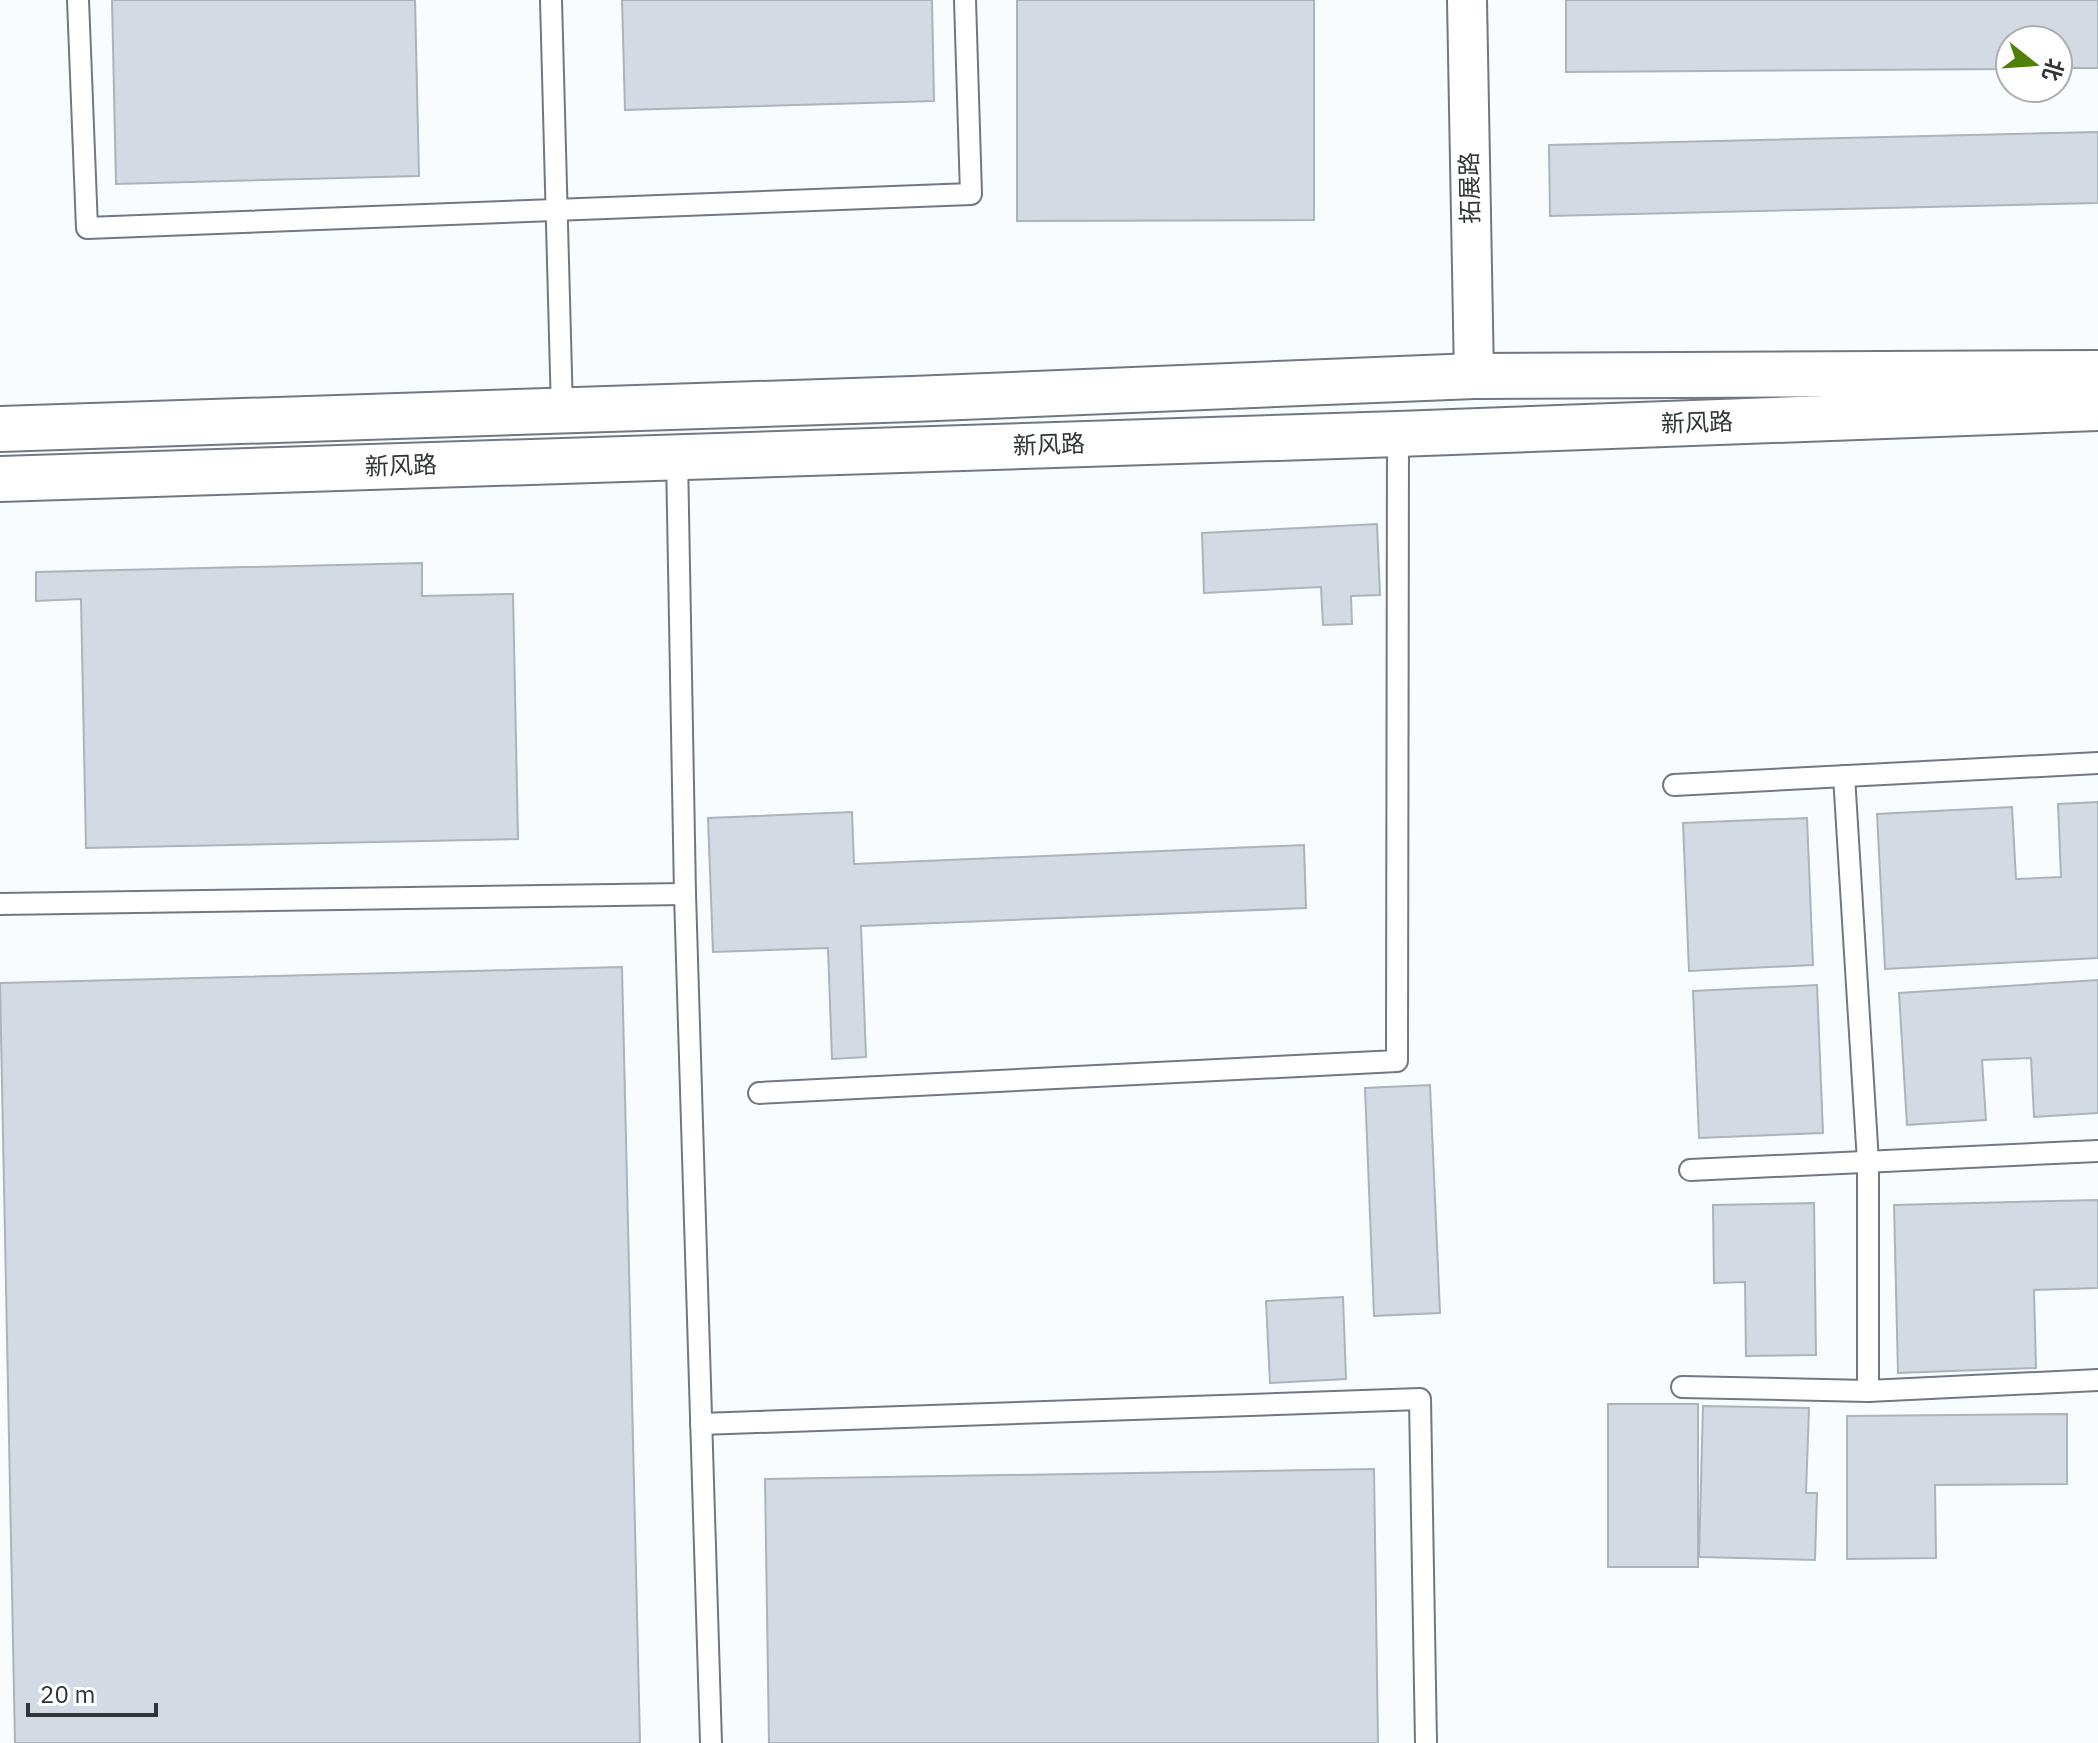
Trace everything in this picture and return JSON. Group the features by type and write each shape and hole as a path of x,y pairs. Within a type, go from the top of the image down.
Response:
{"street":[{"name":"拓展路","path":"1467,0 1474,376"},
{"name":"新风路","path":"0,429 1474,376 2098,373"},
{"name":"新风路","path":"0,479 2098,408"}],"lane":[{"path":"78,0 87,228 971,194 965,0"},
{"path":"551,0 562,411"},
{"path":"759,1093 1397,1061 1398,434"},
{"path":"677,457 685,894 711,1743"},
{"path":"1674,785 2098,763"},
{"path":"1844,776 1868,1162 1868,1391"},
{"path":"0,904 685,894"},
{"path":"1690,1170 2098,1151"},
{"path":"1682,1387 1868,1391 2098,1380"},
{"path":"701,1424 1420,1399 1426,1743"}],"building":[{"path":"112,0 415,0 419,176 116,184"},
{"path":"622,0 932,0 934,101 625,110"},
{"path":"1017,0 1314,0 1314,220 1017,221"},
{"path":"1566,0 2098,0 2098,68 2074,68 2074,24 1994,24 1994,69 1566,72"},
{"path":"2098,132 2098,203 1550,216 1549,145"},
{"path":"1377,524 1380,595 1351,596 1352,624 1323,625 1321,587 1204,593 1202,533"},
{"path":"422,563 422,596 513,594 518,839 86,848 81,599 36,601 36,572"},
{"path":"2098,802 2098,958 1885,969 1877,814 2012,807 2016,879 2061,877 2058,804"},
{"path":"852,812 854,864 1304,845 1306,908 861,926 866,1057 832,1059 828,948 713,952 708,818"},
{"path":"1807,818 1813,965 1689,971 1683,823"},
{"path":"622,967 640,1743 15,1743 0,983"},
{"path":"2098,980 2098,1113 2034,1117 2031,1058 1982,1060 1986,1120 1907,1125 1899,993"},
{"path":"1817,985 1823,1133 1699,1138 1693,991"},
{"path":"1430,1085 1440,1313 1374,1316 1365,1088"},
{"path":"2098,1200 2098,1288 2034,1290 2036,1368 1898,1373 1894,1205"},
{"path":"1814,1203 1816,1355 1746,1356 1745,1282 1714,1283 1713,1205"},
{"path":"1343,1297 1346,1379 1270,1383 1266,1301"},
{"path":"1608,1404 1698,1404 1698,1567 1608,1567"},
{"path":"1703,1406 1809,1408 1806,1493 1817,1493 1815,1560 1699,1557"},
{"path":"2067,1414 2067,1484 1935,1485 1936,1558 1847,1559 1847,1416"},
{"path":"1374,1469 1378,1743 769,1743 765,1479"}]}
